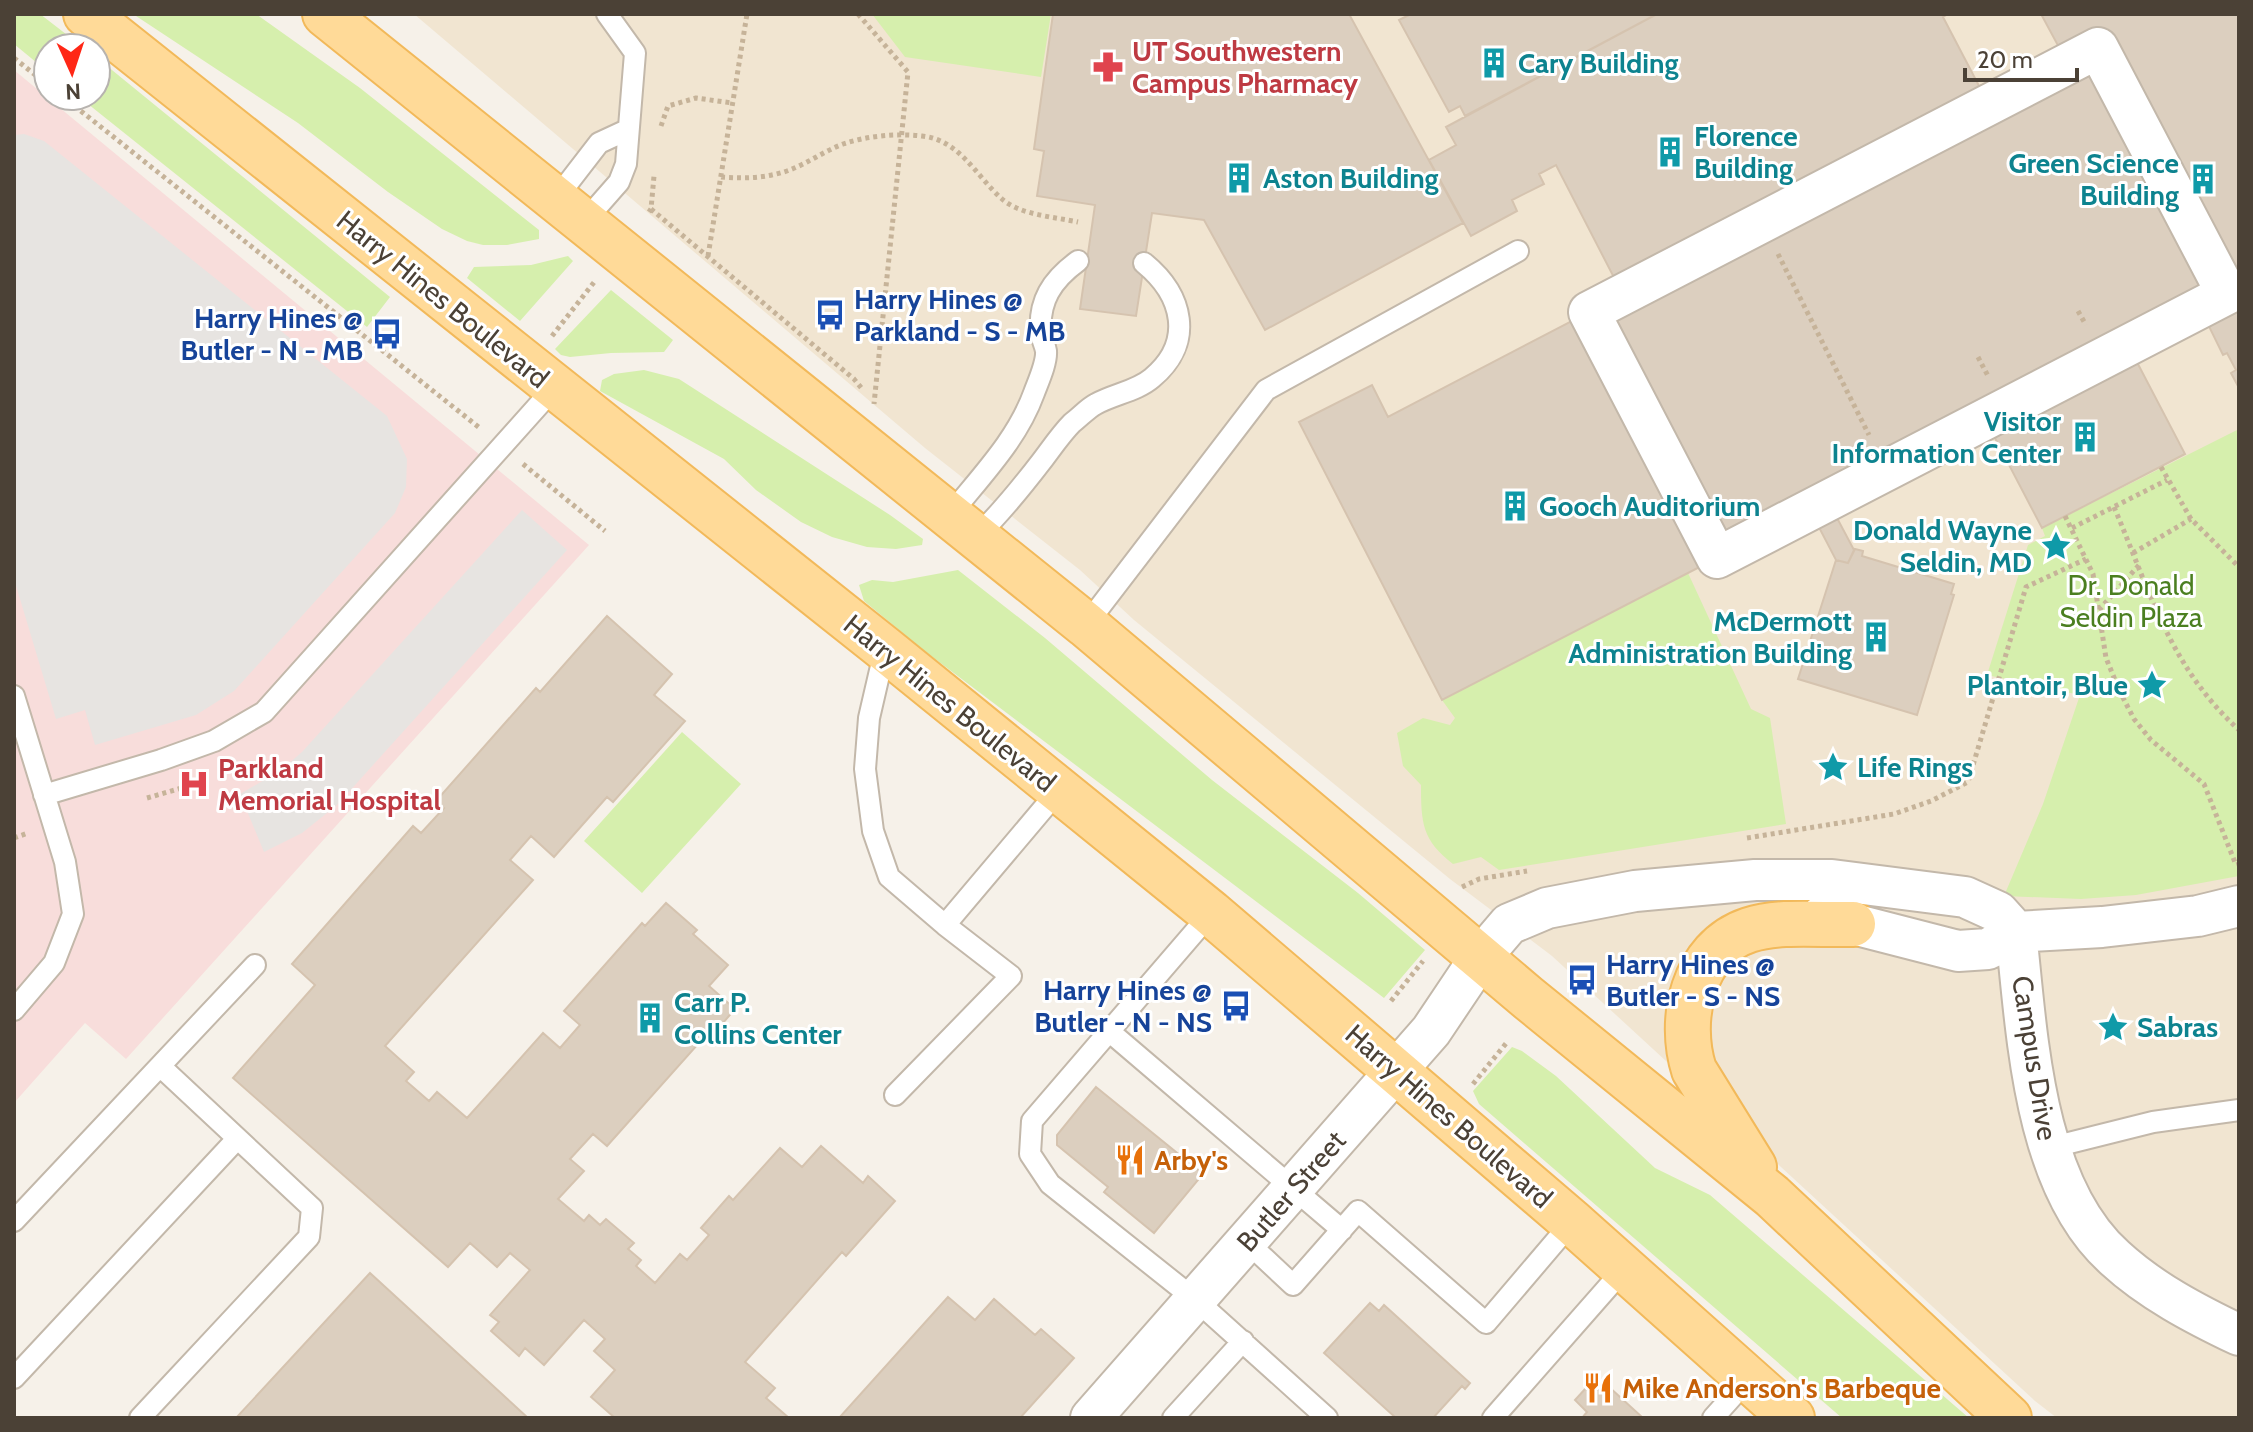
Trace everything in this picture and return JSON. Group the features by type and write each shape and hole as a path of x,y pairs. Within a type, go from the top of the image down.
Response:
{"main road":[{"name":"Harry Hines Boulevard","path":"86,14 885,649 1211,913 1572,1222 1792,1418"},
{"path":"325,14 1086,625 1480,958 1772,1196 2009,1418"},
{"path":"1772,1196 1694,1070 1686,1035 1692,993 1707,963 1731,939 1747,931 1766,926 1853,924"}],"street":[{"path":"2098,48 2227,294 1717,558 1589,312 2098,48"},
{"name":"Butler Street","path":"1103,1414 1247,1242 1431,1031 1480,958 1509,924 1547,908 1635,891 1755,880 1832,880 1965,897 1998,912 2016,932"},
{"path":"1692,886 1958,951 1988,949 2016,932 2102,927 2198,916 2239,906"},
{"name":"Campus Drive","path":"2016,932 2038,1107 2060,1178 2085,1223 2113,1257 2153,1289 2196,1315 2239,1335"}],"lane":[{"path":"569,211 619,182 626,164 635,53 607,14"},
{"path":"569,211 599,143 627,130"},
{"path":"1086,625 1266,390 1518,251"},
{"path":"963,526 1017,432 1034,394 1046,352 1041,338 1040,315 1046,294 1059,275 1078,261"},
{"path":"963,526 1003,511 1070,425 1095,404 1151,379 1167,362 1177,342 1179,319 1174,297 1162,277 1144,263"},
{"path":"44,795 214,741 264,712 554,388"},
{"path":"885,649 869,718 865,769 873,831 889,877 1011,976 895,1095"},
{"path":"14,696 65,862 73,914 54,963 14,1010"},
{"path":"945,925 1059,790"},
{"path":"1211,913 1032,1121 1030,1154 1050,1184 1197,1301 1327,1418"},
{"path":"14,1221 255,965"},
{"path":"1110,1032 1342,1230"},
{"path":"140,1418 309,1237 312,1208 160,1066"},
{"path":"2049,1148 2153,1122 2239,1110"},
{"path":"14,1378 237,1139"},
{"path":"1247,1242 1293,1285 1358,1211 1486,1323 1572,1222"},
{"path":"1493,1418 1624,1269"},
{"path":"1173,1418 1243,1341"},
{"path":"1713,1418 1748,1379"}],"path":[{"path":"708,257 747,14"},
{"path":"656,164 650,210 854,379 874,405 908,72 858,14"},
{"path":"14,58 32,72"},
{"path":"658,134 668,106 696,98 732,103"},
{"path":"82,112 485,432"},
{"path":"721,177 745,179 772,176 846,143 901,135 927,136 954,147 1003,201 1028,211 1078,222"},
{"path":"1771,241 1871,439"},
{"path":"546,343 597,278"},
{"path":"520,461 605,531"},
{"path":"2161,467 2191,519 2239,567"},
{"path":"2072,528 2167,480"},
{"path":"2114,507 2167,637 2191,677 2239,730"},
{"path":"2065,516 2093,574 2106,658 2134,719 2151,740 2204,784 2236,865 2239,864"},
{"path":"2133,553 2191,519"},
{"path":"1741,839 1894,814 1931,801 1968,782 2026,587 2086,559"},
{"path":"2098,611 2139,565"},
{"path":"1462,887 1479,879 1537,870"},
{"path":"1391,1001 1426,957"},
{"path":"1470,1088 1508,1041"}],"shaded area":[{"path":"414,14 2239,14 2239,1418 2057,1418 1552,956 1450,879 1134,620 1080,570 925,448"},
{"name":"Parkland Memorial Hospital","path":"14,70 32,85 32,112 65,112 589,545 126,1059 85,1023 14,1103"},
{"path":"24,134 44,141 387,416 407,459 406,487 395,513 234,691 196,715 95,745 85,710 56,719 14,579 14,135"},
{"path":"522,510 567,550 337,805 302,833 264,852 240,794 280,771 302,752"}],"green space":[{"path":"14,14 40,14 63,32 32,32 32,59 14,44"},
{"path":"133,14 256,14 360,88 539,230 539,239 507,245 483,245 442,229 298,123"},
{"path":"872,14 1051,14 1041,77 905,57"},
{"path":"112,70 390,297 367,327 98,112 112,112"},
{"path":"568,256 573,261 520,321 467,278 474,267 531,265"},
{"path":"611,290 673,340 664,352 561,355 555,349"},
{"path":"644,370 679,379 890,515 923,539 922,545 896,549 867,547 832,537 801,522 756,490 724,459 600,391 602,380 614,374"},
{"name":"Dr. Donald Seldin Plaza","path":"2239,429 2239,876 2136,895 2081,899 2004,896 2043,804 2080,695 1987,675 2028,545 2045,536 2042,528"},
{"path":"958,570 1045,638 1212,780 1358,893 1425,950 1384,998 926,652 864,601 859,585 872,580 893,582"},
{"path":"1688,573 1751,709 1770,718 1786,824 1499,870 1481,857 1453,864 1435,847 1425,830 1421,785 1403,766 1397,733 1423,718 1450,725 1455,718 1442,700"},
{"path":"682,732 741,784 642,893 584,841"},
{"path":"1512,1047 1556,1076 1655,1168 1710,1195 1969,1418 1842,1418 1479,1104 1473,1091"}],"building":[{"name":"Aston Building","path":"1053,14 1349,14 1463,223 1265,330 1204,220 1152,213 1136,316 1080,309 1095,205 1037,196 1044,151 1034,149"},
{"name":"Cary Building","path":"1411,14 1657,14 1465,116 1460,106 1449,112 1399,20"},
{"name":"Florence Building","path":"1657,14 1948,14 1943,17 1989,105 1623,295 1556,165 1539,174 1544,184 1512,200 1517,211 1471,236 1429,160 1456,145 1446,127"},
{"name":"Green Science Building","path":"2041,14 2239,14 2239,388 2231,373 2236,370 2227,353 2223,355 2200,308 2227,294 2098,48 2068,64"},
{"path":"2098,48 2227,294 1828,501 1854,550 1848,563 1836,560 1810,510 1717,558 1589,312"},
{"name":"Gooch Auditorium","path":"1589,312 1717,558 1442,700 1299,422 1372,385 1388,417"},
{"name":"Visitor Information Center","path":"2128,345 2185,454 2042,528 1985,419"},
{"name":"McDermott Administration Building","path":"1855,549 1863,551 1862,556 1954,584 1951,594 1954,595 1917,715 1798,679 1836,560 1848,563"},
{"name":"Carr P. Collins Center","path":"607,616 672,674 654,695 685,721 613,802 607,797 554,857 531,836 510,860 533,880 385,1046 414,1072 406,1081 429,1101 437,1092 467,1118 543,1033 560,1048 580,1025 564,1011 642,923 645,926 666,903 697,930 693,934 728,965 709,986 735,1009 710,1038 706,1035 607,1146 593,1134 570,1159 584,1171 558,1199 584,1221 589,1215 600,1225 606,1219 634,1243 628,1249 641,1260 636,1266 655,1283 680,1254 687,1260 709,1235 701,1228 729,1196 733,1200 780,1148 802,1167 821,1146 863,1183 868,1176 895,1201 846,1256 842,1252 745,1362 775,1388 766,1398 789,1418 615,1418 591,1397 615,1370 594,1351 605,1339 584,1320 544,1365 525,1348 519,1356 491,1331 499,1322 490,1315 530,1270 510,1253 497,1267 470,1243 448,1267 233,1078 315,985 292,964 413,826 421,833 444,808 436,801 536,688 540,692"},
{"name":"Arby's","path":"1096,1087 1203,1174 1154,1233 1104,1192 1108,1187 1057,1145 1057,1135"},
{"path":"370,1273 528,1418 236,1418"},
{"path":"948,1297 975,1320 994,1299 1035,1335 1041,1329 1074,1358 1020,1418 839,1418"},
{"path":"1370,1303 1379,1311 1384,1305 1470,1383 1465,1389 1462,1386 1433,1418 1396,1418 1324,1353"},
{"name":"Mike Anderson's Barbeque","path":"1597,1376 1643,1418 1582,1418 1587,1412 1575,1400"}],"place":[{"name":"Cary Building","path":"1494,63"},
{"name":"UT Southwestern Campus Pharmacy","path":"1108,67"},
{"name":"Florence Building","path":"1670,152"},
{"name":"Aston Building","path":"1239,178"},
{"name":"Green Science Building","path":"2203,179"},
{"name":"Harry Hines @ Parkland - S - MB","path":"830,315"},
{"name":"Harry Hines @ Butler - N - MB","path":"387,334"},
{"name":"Visitor Information Center","path":"2085,437"},
{"name":"Gooch Auditorium","path":"1515,506"},
{"name":"Donald Wayne Seldin, MD","path":"2056,546"},
{"name":"McDermott Administration Building","path":"1876,637"},
{"name":"Plantoir, Blue","path":"2152,685"},
{"name":"Life Rings","path":"1833,767"},
{"name":"Parkland Memorial Hospital","path":"194,784"},
{"name":"Harry Hines @ Butler - S - NS","path":"1582,980"},
{"name":"Harry Hines @ Butler - N - NS","path":"1236,1006"},
{"name":"Carr P. Collins Center","path":"650,1018"},
{"name":"Sabras","path":"2113,1027"},
{"name":"Arby's","path":"1130,1160"},
{"name":"Mike Anderson's Barbeque","path":"1598,1388"}]}
